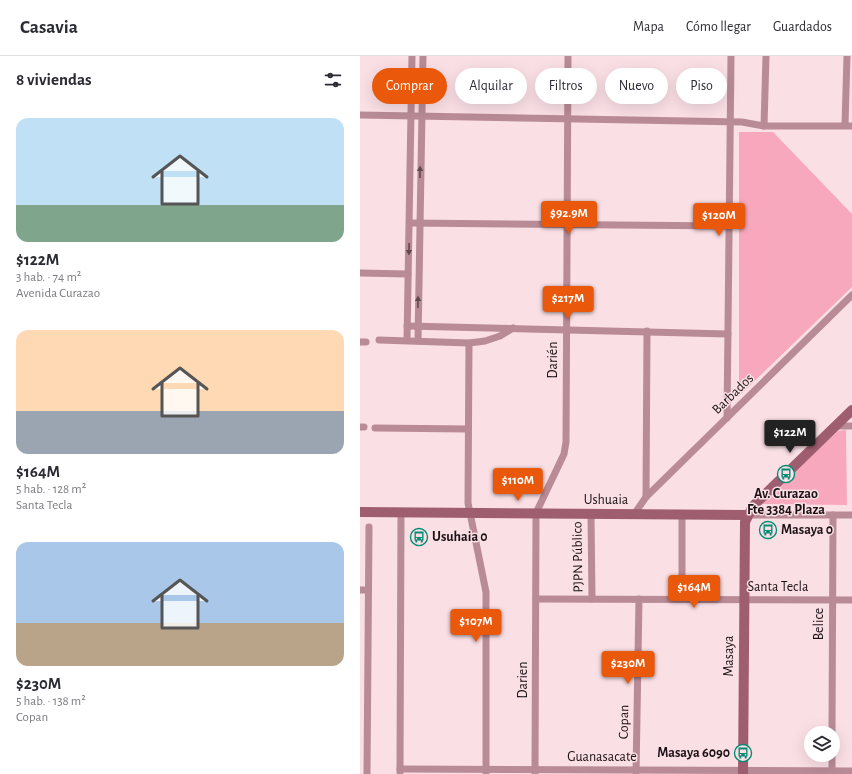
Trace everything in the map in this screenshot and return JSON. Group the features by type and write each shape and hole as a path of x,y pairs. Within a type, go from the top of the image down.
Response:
{"street":[{"path":"407,340 412,56"},
{"path":"418,341 422,56"},
{"name":"Darién","path":"536,513 566,449 568,56"},
{"path":"727,418 731,56"},
{"path":"764,126 766,56"},
{"path":"360,116 730,122 764,126 848,126 849,79 847,56"},
{"path":"410,223 566,226 729,226"},
{"path":"360,273 408,274"},
{"name":"Barbados","path":"635,513 646,497 852,295"},
{"path":"407,326 728,334"},
{"path":"379,340 469,343 485,341 500,336 513,328"},
{"path":"646,497 648,332"},
{"path":"469,343 469,512 486,592 486,771"},
{"path":"747,515 753,506 852,410"},
{"path":"836,426 852,426"},
{"path":"375,428 468,429"},
{"name":"Ushuaia","path":"360,512 852,515"},
{"path":"400,772 401,512"},
{"name":"Darien","path":"535,772 536,513"},
{"name":"PJPN Público","path":"591,514 592,599"},
{"path":"682,514 682,599"},
{"name":"Masaya","path":"743,772 744,528 747,515"},
{"name":"Belice","path":"832,726 833,515"},
{"path":"365,772 369,527"},
{"path":"360,590 368,590"},
{"name":"Santa Tecla","path":"536,599 852,600"},
{"name":"Copan","path":"636,772 639,599"},
{"name":"Guanasacate","path":"400,772 852,771"}],"shaded area":[{"path":"739,132 773,132 852,214 852,287 739,396"},
{"path":"846,430 847,505 758,504 838,431"}],"place":[{"name":"Av. Curazao Fte 3384 Plaza","path":"786,474"},
{"name":"Masaya 0","path":"768,530"},
{"name":"Usuhaia 0","path":"419,537"},
{"name":"Masaya 6090","path":"743,753"}]}
